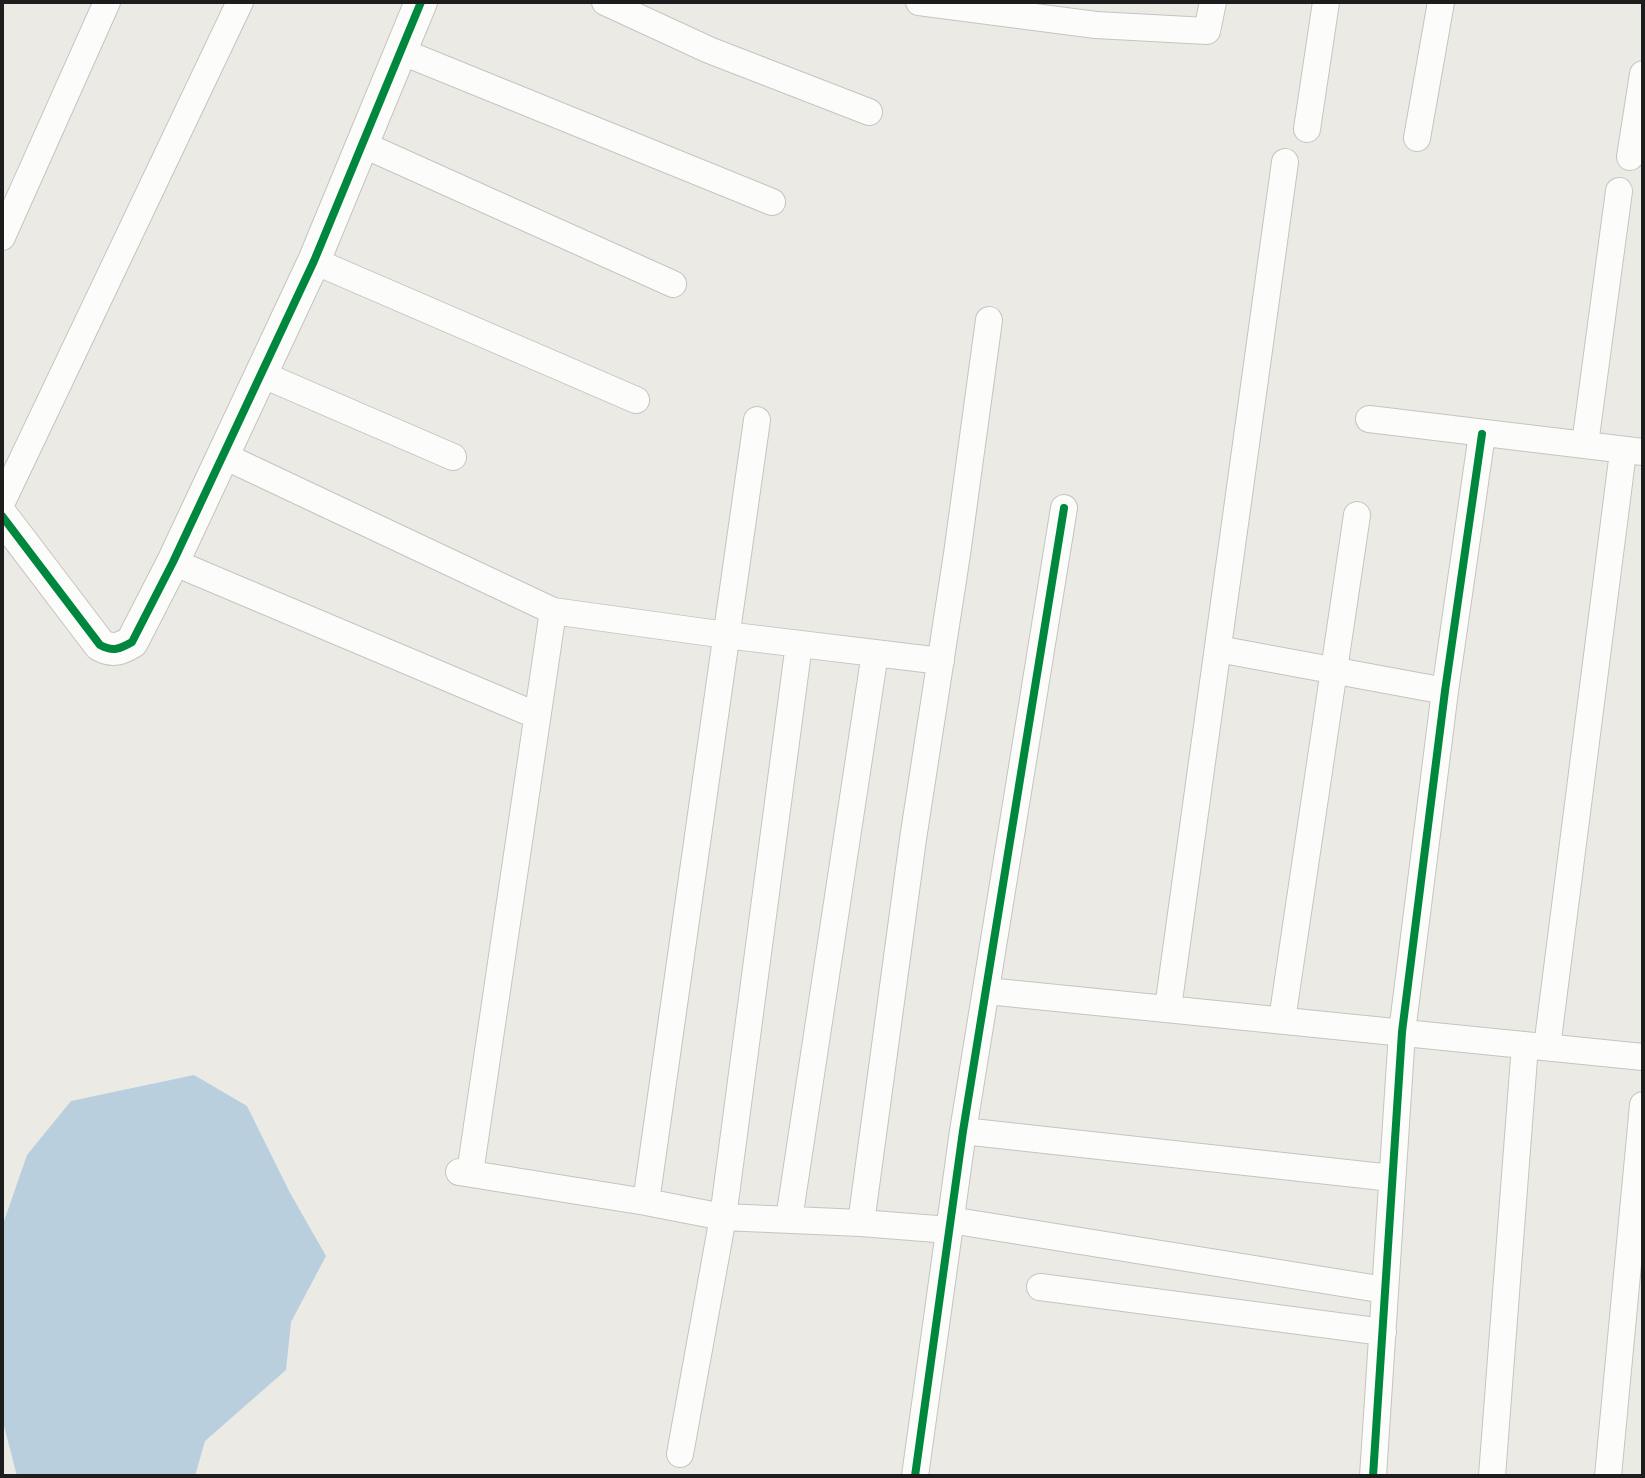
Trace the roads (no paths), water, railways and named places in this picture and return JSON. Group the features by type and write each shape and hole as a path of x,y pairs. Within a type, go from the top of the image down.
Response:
{"street":[{"path":"2,237 107,2"},
{"path":"2,502 240,2"},
{"path":"2,516 89,633 109,650 121,649 132,642 173,562 314,261 421,2"},
{"path":"605,2 709,50 869,112"},
{"path":"919,2 1096,25 1207,31 1213,2"},
{"path":"1307,129 1326,2"},
{"path":"1417,138 1441,2"},
{"path":"400,51 772,202"},
{"path":"1630,157 1643,74"},
{"path":"364,145 673,284"},
{"path":"1168,1008 1285,162"},
{"path":"1585,444 1619,191"},
{"path":"314,261 636,400"},
{"path":"861,1223 989,320"},
{"path":"261,374 453,457"},
{"path":"1369,419 1633,452 1536,1046 1492,1476"},
{"path":"646,1202 757,420"},
{"path":"1373,1476 1402,1032 1445,691 1482,434"},
{"path":"222,455 553,611 941,661"},
{"path":"915,1476 963,1131 1064,508"},
{"path":"1282,1020 1357,515"},
{"path":"173,562 526,711 538,713"},
{"path":"553,611 465,1173 723,1217 950,1225 1385,1290"},
{"path":"680,1454 723,1217 799,644"},
{"path":"1218,649 1445,691"},
{"path":"789,1219 875,653"},
{"path":"987,991 1643,1057"},
{"path":"1608,1476 1643,1105"},
{"path":"963,1131 1392,1178"},
{"path":"1040,1287 1383,1332"}],"water":[{"path":"194,1075 247,1106 289,1191 326,1256 291,1322 286,1370 205,1441 195,1476 17,1476 2,1418 2,1227 27,1155 71,1101"}]}
